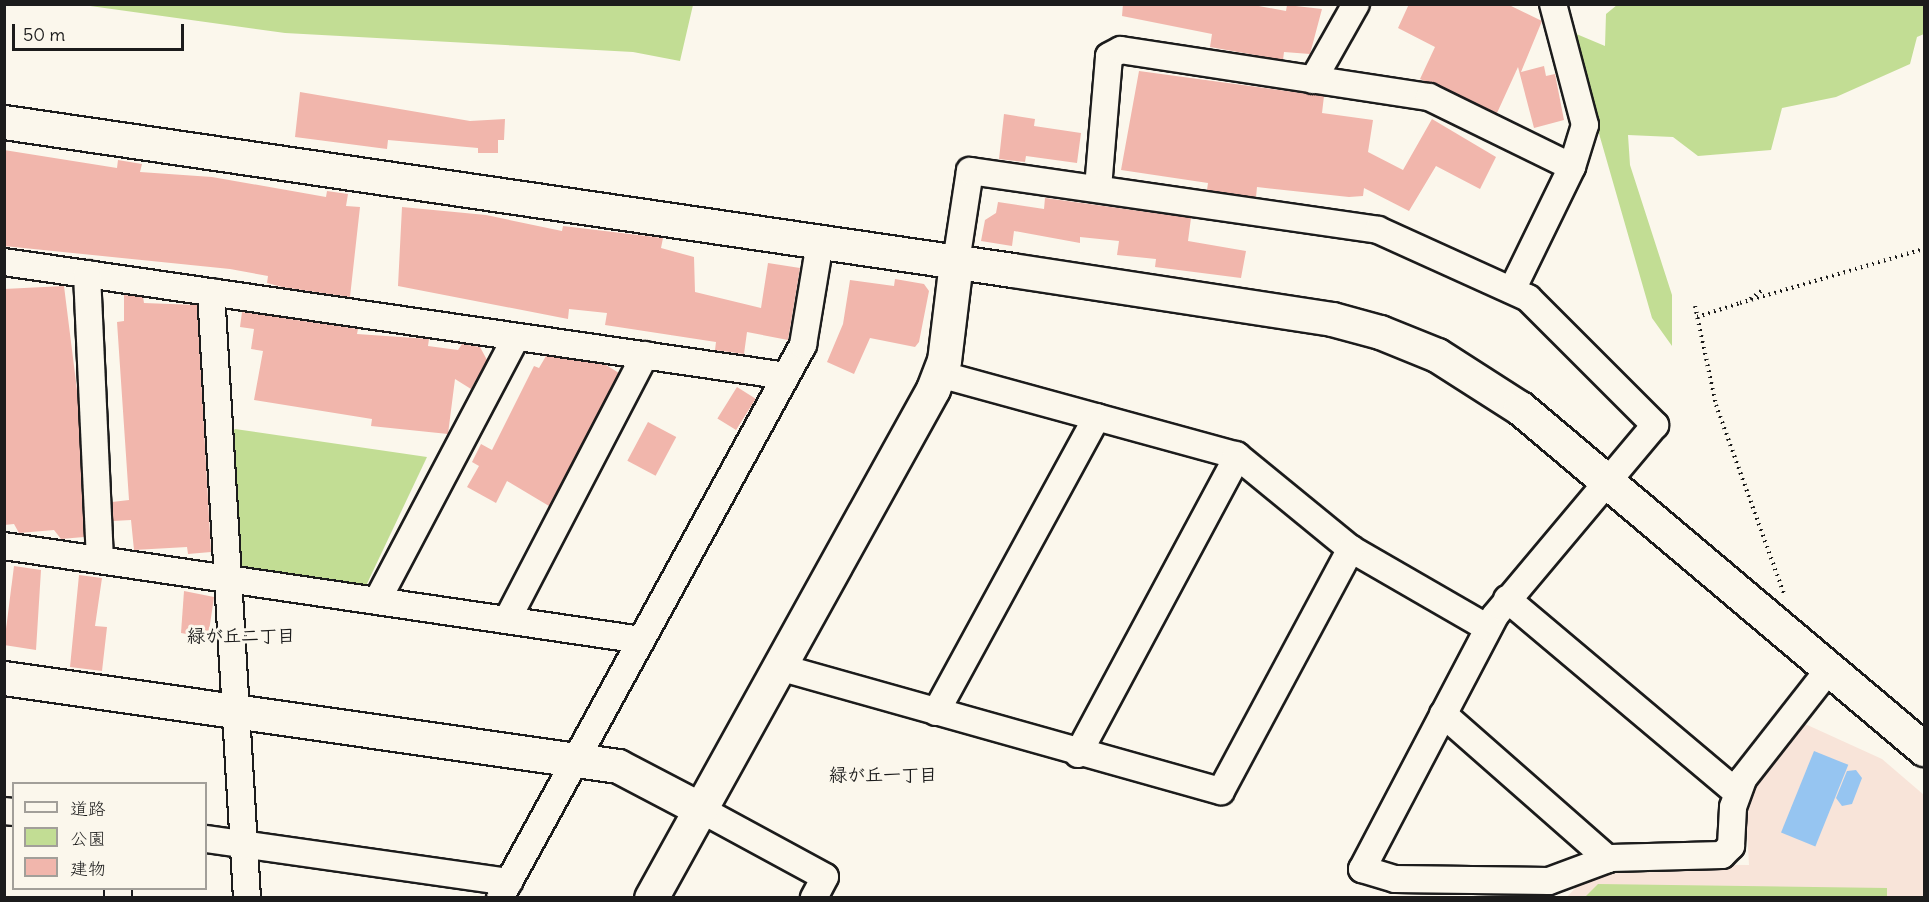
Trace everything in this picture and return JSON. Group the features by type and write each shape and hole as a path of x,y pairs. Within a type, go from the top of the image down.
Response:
{"street":[{"path":"1313,80 1356,4"},
{"path":"1512,290 1572,167 1585,125 1553,4"},
{"path":"1098,188 1109,56 1121,50 1430,97 1572,167"},
{"path":"4,122 1332,319 1380,332 1478,379 1609,480 1924,749"},
{"path":"651,897 939,374 970,171 1378,230 1528,298 1655,425 1507,599 1488,628 1362,869 1395,879 1549,881 1608,859 1722,855 1731,846 1737,793 1830,668"},
{"path":"207,839 505,890 786,376 808,330 820,242"},
{"path":"4,262 786,376"},
{"path":"87,274 100,560"},
{"path":"211,292 247,897"},
{"path":"377,600 516,336"},
{"path":"507,620 645,355"},
{"path":"939,374 1239,456 1351,549 1488,628"},
{"path":"936,712 1097,417"},
{"path":"1077,754 1239,456"},
{"path":"4,546 641,640"},
{"path":"779,667 1210,791 1224,789 1351,549"},
{"path":"1507,599 1737,793"},
{"path":"4,678 618,766 825,877 814,897"},
{"path":"1443,714 1608,859"}],"path":[{"path":"1697,317 1924,249"},
{"path":"1740,303 1761,291"},
{"path":"1695,306 1724,433 1788,601"}],"shaded area":[{"path":"1803,723 1882,759 1924,795 1924,897 1566,898 1591,871 1617,864 1749,865 1746,810 1755,787"}],"green space":[{"path":"693,4 680,61 633,52 285,33 83,5"},
{"path":"1617,5 1924,5 1924,34 1917,37 1910,64 1836,97 1782,108 1771,150 1698,156 1673,137 1628,135 1630,165 1672,295 1672,346 1652,318 1575,50 1574,33 1605,46 1606,14"},
{"path":"235,429 427,457 364,590 240,573 227,436"},
{"path":"1598,884 1887,888 1887,897 1585,897"}],"water":[{"path":"1814,751 1848,765 1815,846 1781,833"},
{"path":"1856,770 1862,778 1852,804 1842,806 1836,798 1847,771"}],"building":[{"path":"1123,4 1248,4 1286,11 1287,5 1322,9 1310,54 1284,52 1283,60 1210,47 1212,34 1122,16"},
{"path":"1409,4 1507,4 1542,21 1521,72 1544,66 1546,76 1555,74 1564,120 1534,128 1518,67 1497,113 1420,79 1435,47 1398,28"},
{"path":"1139,71 1324,96 1322,113 1373,120 1368,152 1403,170 1432,119 1496,157 1480,189 1436,166 1409,211 1364,188 1363,196 1349,197 1257,187 1256,197 1207,190 1208,183 1121,170"},
{"path":"300,92 470,121 505,119 504,140 498,140 498,153 478,153 478,148 388,140 387,149 295,137"},
{"path":"1004,114 1035,119 1034,126 1081,133 1077,163 1026,156 1025,162 999,159"},
{"path":"4,150 117,168 118,160 142,164 140,172 212,177 326,197 327,191 348,194 346,206 360,207 350,297 282,287 267,283 268,276 230,269 4,246"},
{"path":"1045,198 1191,218 1188,241 1246,251 1241,278 1155,267 1156,259 1117,255 1119,241 1080,237 1080,243 1014,231 1012,246 981,241 985,220 996,213 998,202 1044,209"},
{"path":"402,207 486,215 562,231 563,226 663,238 661,248 694,257 695,292 761,308 768,263 800,268 788,340 747,332 744,354 715,350 716,342 605,325 607,313 569,309 568,319 398,286"},
{"path":"895,279 924,284 929,291 919,342 915,347 870,338 854,374 827,362 843,324 850,280 894,286"},
{"path":"64,286 78,398 84,537 61,539 54,530 19,533 14,524 4,525 4,289"},
{"path":"124,295 143,297 144,303 197,305 211,552 188,554 187,547 134,550 131,520 113,521 112,502 129,500 117,322 124,321"},
{"path":"242,312 358,329 357,334 429,339 428,346 458,350 462,344 480,347 487,360 471,389 455,379 448,434 371,426 372,419 254,400 263,351 251,349 254,329 240,327"},
{"path":"546,356 606,365 619,373 549,506 507,481 496,503 467,487 479,466 472,462 481,444 492,450 534,366 539,368"},
{"path":"737,387 756,399 736,430 717,418"},
{"path":"648,422 676,437 656,476 627,461"},
{"path":"14,566 41,570 36,650 4,645"},
{"path":"79,575 102,578 95,626 107,627 102,671 70,667"},
{"path":"184,591 214,597 208,638 181,633"}],"district":[{"name":"緑が丘二丁目","path":"241,636"},
{"name":"緑が丘一丁目","path":"883,775"}]}
